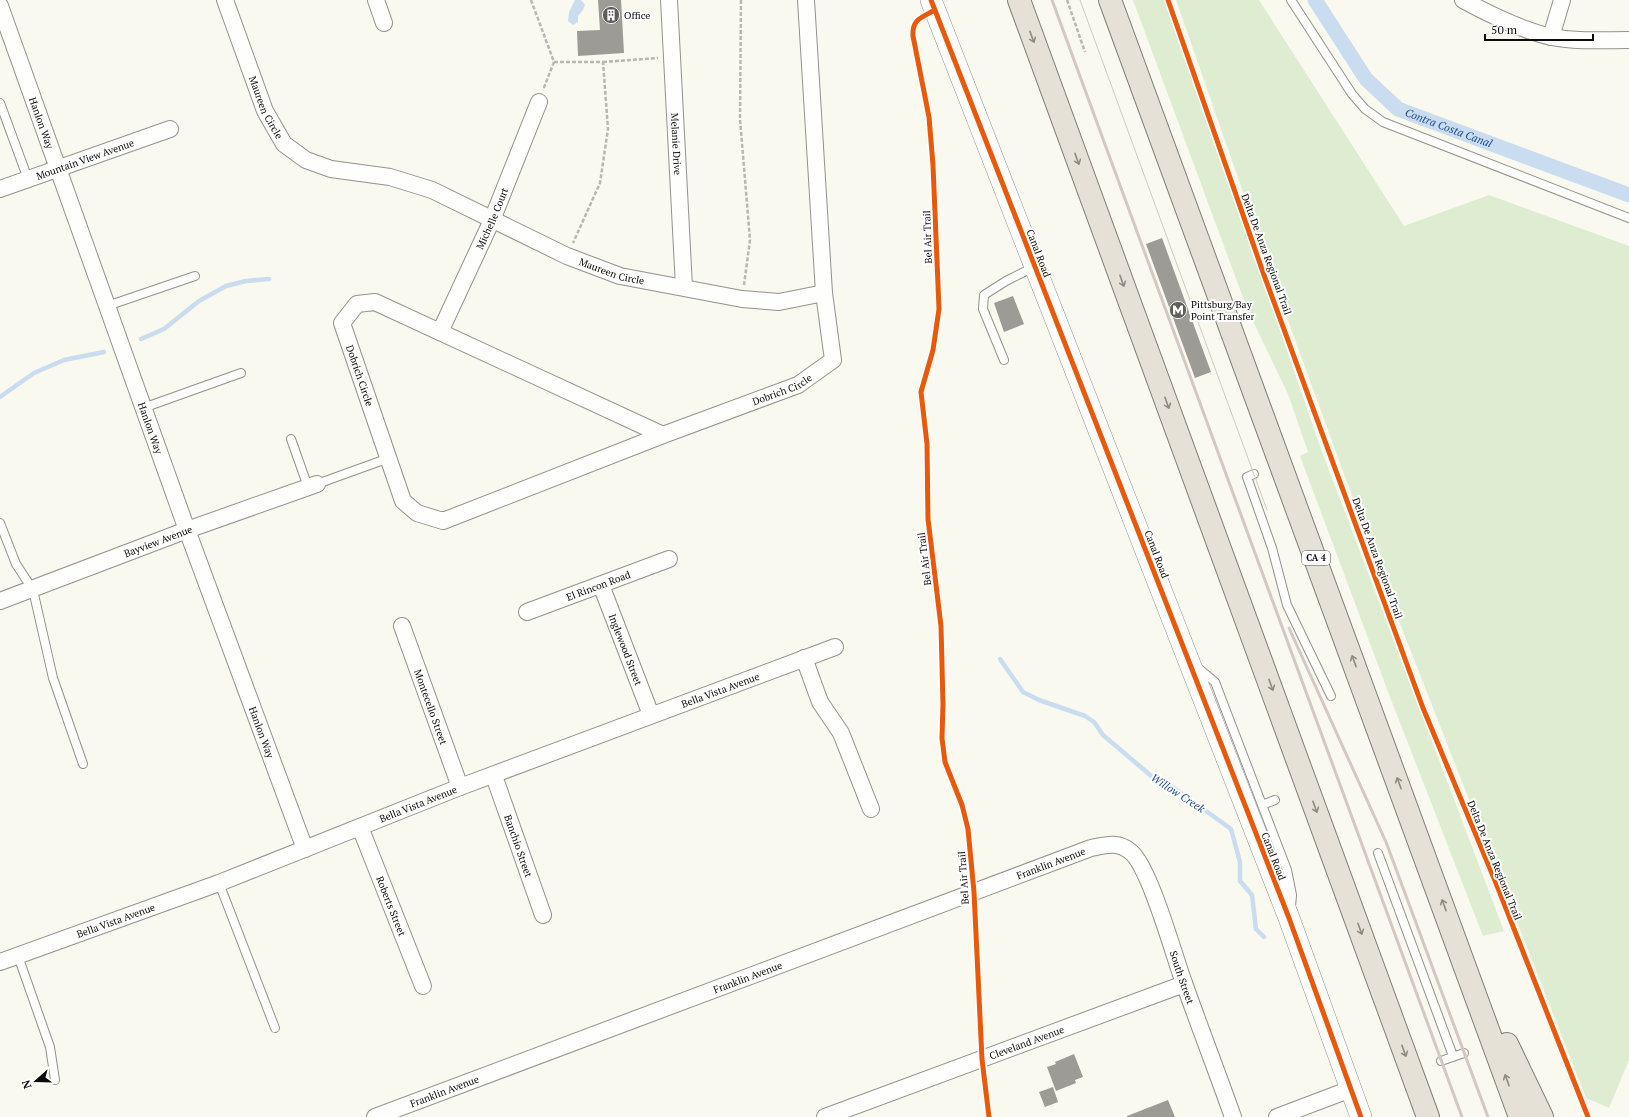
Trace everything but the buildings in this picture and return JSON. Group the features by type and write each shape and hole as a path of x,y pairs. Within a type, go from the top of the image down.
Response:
{"highway":[{"path":"1019,0 1428,1117"},
{"name":"CA 4","path":"1110,0 1520,1117"},
{"path":"1452,929 1542,1117"},
{"path":"1413,1074 1420,1117"}],"street":[{"name":"Maureen Circle","path":"225,0 265,111 284,144 306,160 331,169 390,177 432,190 567,256 620,276 742,299 779,302 824,293"},
{"path":"376,0 384,23"},
{"name":"Melanie Drive","path":"669,0 684,287"},
{"path":"806,0 824,293"},
{"name":"Canal Road","path":"931,0 1289,918 1361,1117"},
{"path":"1463,0 1496,18 1551,37 1591,40 1629,40"},
{"path":"1551,37 1562,0"},
{"name":"Hanlon Way","path":"0,6 187,530 305,849"},
{"name":"Michelle Court","path":"440,332 492,220 539,102"},
{"name":"Mountain View Avenue","path":"0,189 170,129"},
{"name":"Dobrich Circle","path":"663,435 375,302 357,304 342,324 403,501 417,513 443,521 663,435 798,385 833,360 824,293"},
{"name":"Bayview Avenue","path":"0,602 187,530 313,485"},
{"name":"El Rincon Road","path":"527,612 669,559"},
{"name":"Inglewood Street","path":"601,584 651,715"},
{"name":"Montecello Street","path":"402,626 460,787"},
{"name":"Bella Vista Avenue","path":"0,962 219,883 460,787 494,776 651,715 835,647"},
{"path":"804,658 820,702 841,733 872,809"},
{"name":"Banchio Street","path":"494,776 544,915"},
{"name":"Roberts Street","path":"360,826 423,986"},
{"name":"Franklin Avenue","path":"375,1117 1091,848 1111,844 1121,845"},
{"name":"South Street","path":"1121,845 1132,853 1140,862 1148,879 1184,984 1233,1117"},
{"name":"Cleveland Avenue","path":"825,1117 1184,984"},
{"path":"1277,1117 1351,1089"}],"lane":[{"path":"1292,0 1352,94 1365,109 1383,122 1629,218"},
{"path":"0,103 28,179"},
{"path":"1004,360 983,309 984,295 1006,280 1035,267"},
{"path":"107,306 195,276"},
{"path":"143,408 241,373"},
{"path":"291,438 313,485 388,458"},
{"path":"1254,474 1246,476 1272,548 1283,595 1331,696"},
{"path":"0,523 16,564 33,590 53,678 83,764"},
{"path":"1188,660 1215,682 1287,870 1292,895 1289,918"},
{"path":"1262,805 1275,800"},
{"path":"1378,853 1453,1056"},
{"path":"219,883 275,1028"},
{"path":"18,956 50,1047 56,1080"},
{"path":"1442,1061 1464,1052"}],"path":[{"path":"531,0 554,62 539,102"},
{"path":"741,0 740,119 750,240 742,299"},
{"path":"1067,0 1085,52"},
{"path":"554,62 602,62 671,57"},
{"path":"567,256 600,183 608,128 602,62"}],"green space":[{"path":"1133,0 1166,0 1321,449 1504,931 1483,936 1390,697 1300,456 1308,452 1288,394 1248,311"},
{"path":"1176,0 1259,0 1404,226 1489,195 1629,246 1629,1060 1609,1108 1586,1098 1379,570 1282,304"}],"water":[{"path":"575,0 581,0 585,5 578,16 578,22 573,25 568,21 569,12"}],"waterway":[{"name":"Contra Costa Canal","path":"1315,0 1366,79 1398,109 1629,195"},
{"name":"Willow Creek","path":"141,339 164,329 199,301 226,286 246,281 269,279"},
{"name":"Willow Creek","path":"0,397 34,373 64,360 104,352"},
{"name":"Willow Creek","path":"1000,659 1023,692 1039,700 1085,716 1094,722 1103,735 1156,780 1173,787 1231,829 1240,862 1240,881 1252,895 1256,929 1264,937"}],"tram line":[{"path":"1080,0 1267,510"}],"railway":[{"path":"1052,0 1462,1117"},
{"path":"1289,628 1386,842 1488,1117"}],"cycle path":[{"path":"931,0 1289,918 1361,1117"},
{"name":"Delta De Anza Regional Trail","path":"1168,0 1264,275 1423,708 1496,883 1588,1117"},
{"name":"Bel Air Trail","path":"935,10 918,20 913,30 929,117 933,165 939,309 933,350 921,392 927,444 928,519 941,626 943,704 942,738 945,762 962,805 968,829 974,892 982,1059 989,1117"}],"place":[{"name":"Office","path":"611,15"},
{"name":"Pittsburg/Bay Point Transfer","path":"1178,310"}]}
